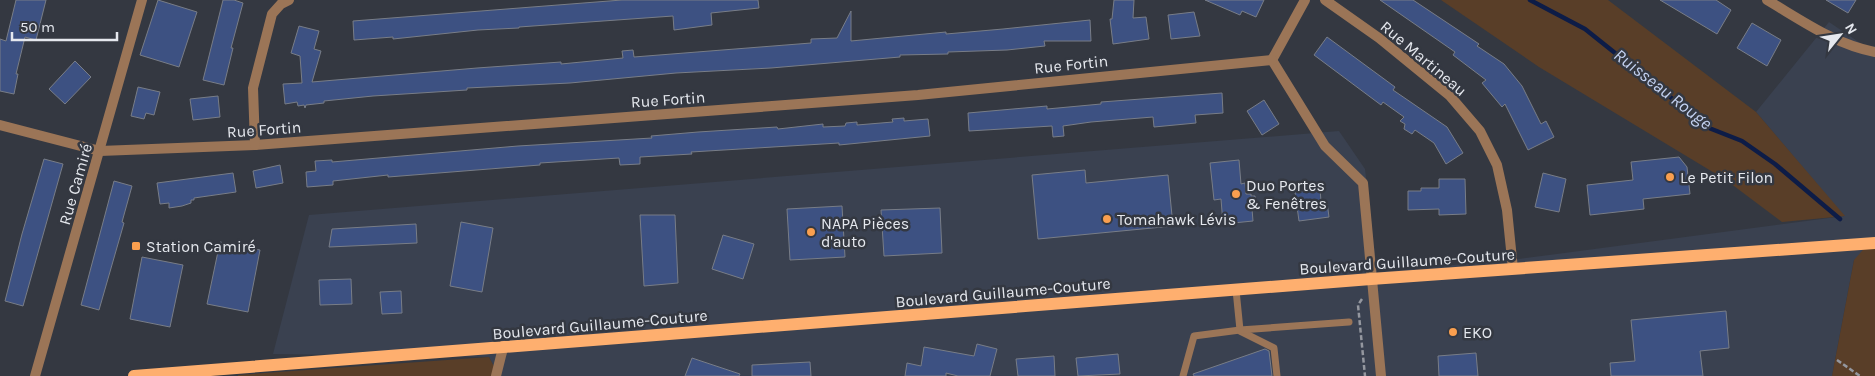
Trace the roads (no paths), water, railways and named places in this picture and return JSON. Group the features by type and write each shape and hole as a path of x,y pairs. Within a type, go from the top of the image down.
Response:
{"main road":[{"name":"Boulevard Guillaume-Couture","path":"134,376 1236,290 1875,243"}],"street":[{"name":"Rue Camiré","path":"35,376 142,0"},
{"path":"256,145 253,88 272,14 281,4 289,0"},
{"path":"1305,0 1272,60 1325,146 1363,182 1381,376"},
{"name":"Rue Martineau","path":"1325,0 1379,38 1450,96 1480,131 1497,166 1507,210 1514,269"},
{"path":"1767,0 1821,32 1860,49 1875,52"},
{"name":"Rue Fortin","path":"0,125 100,151 256,145 918,95 1272,60"},
{"path":"496,376 504,348"}],"lane":[{"path":"1236,290 1240,330"},
{"path":"1183,376 1194,336 1240,330 1349,322"},
{"path":"1240,330 1274,348 1277,376"}],"waterway":[{"name":"Ruisseau Rouge","path":"1530,0 1585,29 1709,128 1742,141 1775,164 1840,219"}],"place":[{"name":"Le Petit Filon","path":"1670,177"},
{"name":"Duo Portes & Fenêtres","path":"1236,194"},
{"name":"Tomahawk Lévis","path":"1107,219"},
{"name":"NAPA Pièces d'auto","path":"811,232"},
{"name":"Station Camiré","path":"136,246"},
{"name":"EKO","path":"1453,332"}]}
